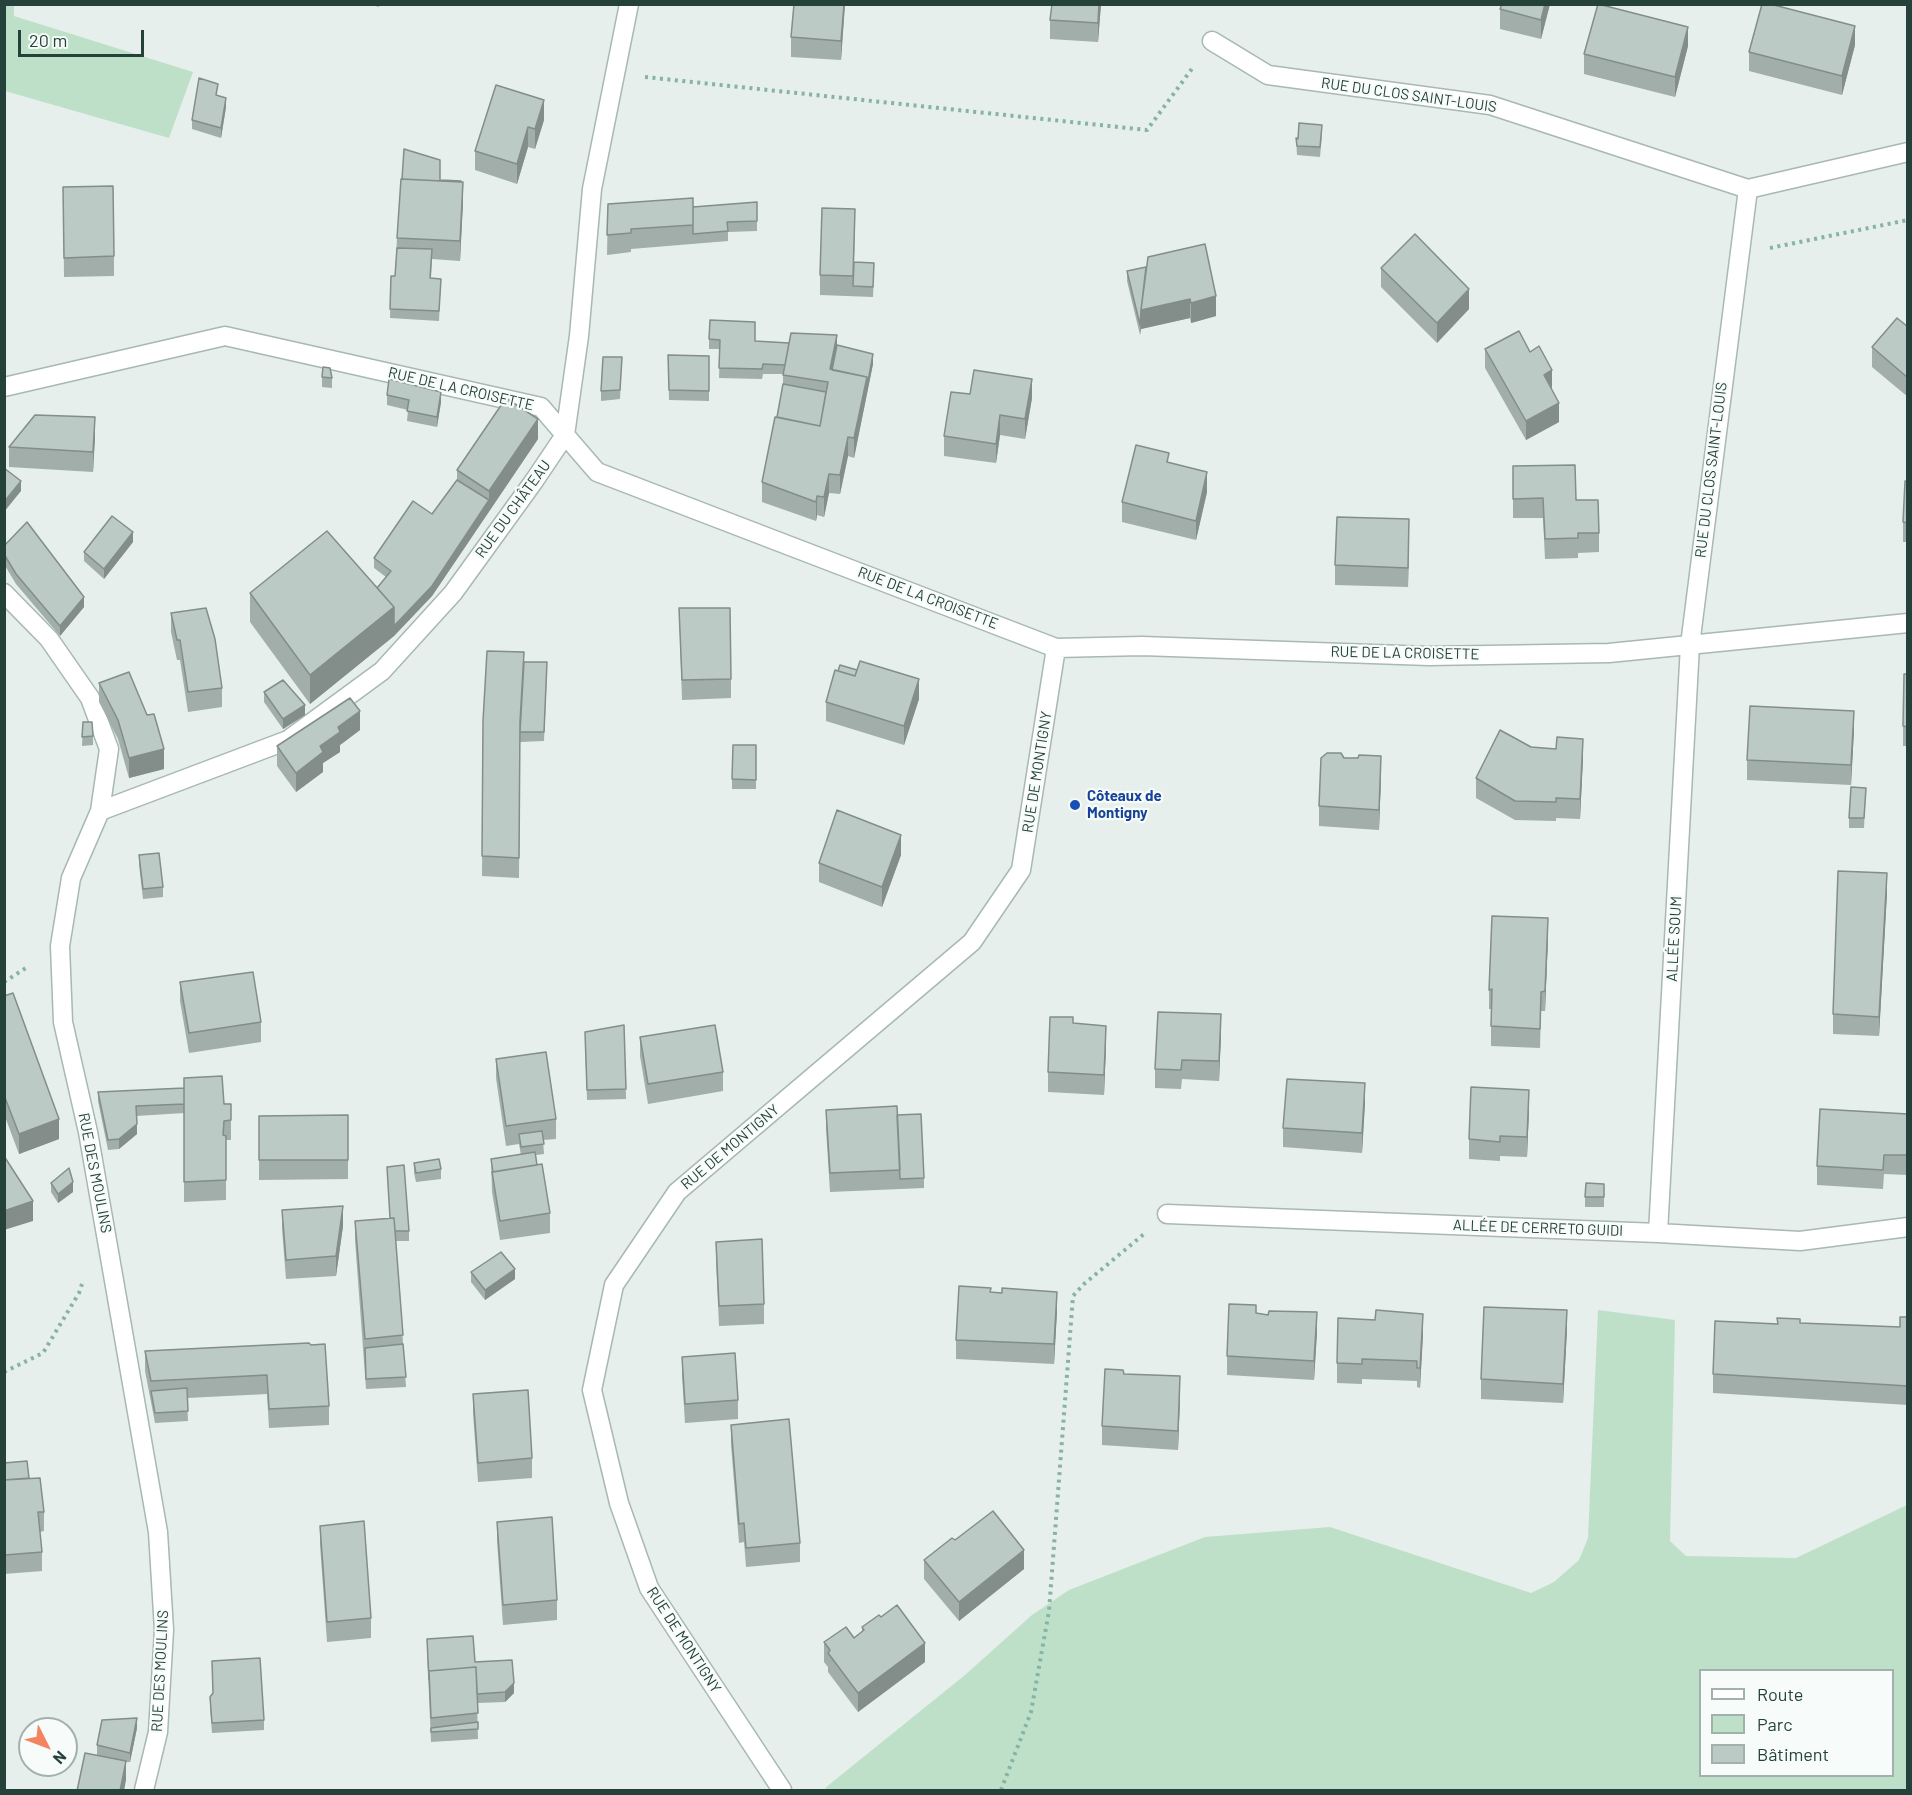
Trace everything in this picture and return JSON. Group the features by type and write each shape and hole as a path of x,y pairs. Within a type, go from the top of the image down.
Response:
{"street":[{"name":"RUE DU CHÂTEAU","path":"100,811 288,740 382,671 453,593 565,435 579,336 592,189 629,4"},
{"name":"RUE DU CLOS SAINT-LOUIS","path":"1212,41 1268,75 1490,105 1748,189 1690,645"},
{"path":"1748,189 1908,152"},
{"name":"RUE DE LA CROISETTE","path":"4,387 225,336 541,407 597,472 1056,648 1142,646 1429,656 1609,653 1908,623"},
{"name":"RUE DES MOULINS","path":"4,593 49,639 90,698 109,749 100,811 70,878 60,946 63,1022 88,1132 158,1532 164,1641 158,1732 144,1791"},
{"name":"ALLÉE SOUM","path":"1658,1233 1690,645"},
{"name":"RUE DE MONTIGNY","path":"782,1791 649,1588 619,1503 592,1390 614,1285 677,1192 972,942 1021,870 1056,648"},
{"name":"ALLÉE DE CERRETO GUIDI","path":"1167,1214 1658,1233 1800,1241 1908,1227"}],"path":[{"path":"615,74 1147,130 1212,41"},
{"path":"1738,255 1908,220"},
{"path":"1001,1791 1031,1712 1049,1611 1073,1296 1084,1284 1167,1214"},
{"path":"4,1372 43,1353 80,1293 83,1283"}],"green space":[{"path":"4,5 14,5 14,16 193,72 169,138 5,91"},
{"path":"1598,1310 1675,1320 1670,1541 1686,1556 1796,1558 1907,1505 1907,1790 830,1790 825,1788 965,1675 1032,1615 1069,1590 1205,1537 1330,1527 1531,1593 1554,1582 1579,1560 1588,1538"}],"building":[{"path":"794,4 844,4 841,41 791,37"},
{"path":"1052,4 1099,4 1098,23 1050,20"},
{"path":"1502,4 1545,4 1541,20 1500,9"},
{"path":"1598,4 1688,27 1675,77 1584,54"},
{"path":"1762,4 1770,4 1855,26 1842,76 1749,52"},
{"path":"199,78 218,84 216,95 226,98 221,128 192,120"},
{"path":"496,85 544,100 535,129 528,127 517,164 475,151"},
{"path":"1299,123 1322,125 1320,147 1297,146"},
{"path":"404,149 440,160 440,180 461,182 402,179"},
{"path":"401,179 463,182 460,241 397,238"},
{"path":"113,186 114,256 64,258 63,187"},
{"path":"693,198 693,225 631,229 631,233 607,235 608,204"},
{"path":"757,202 757,221 727,222 728,231 693,234 693,207"},
{"path":"822,208 855,209 853,276 820,275"},
{"path":"1415,234 1469,289 1437,323 1381,268"},
{"path":"1205,244 1216,296 1191,303 1190,299 1141,310 1148,257"},
{"path":"397,248 432,249 430,278 441,279 439,311 390,309 391,276 395,276"},
{"path":"854,262 874,263 873,287 853,286"},
{"path":"1146,267 1141,310 1140,325 1127,271"},
{"path":"1897,318 1908,327 1908,378 1872,347"},
{"path":"710,320 755,322 755,341 789,343 785,365 763,364 762,369 719,368 720,340 709,339"},
{"path":"1519,331 1530,352 1539,346 1552,370 1544,375 1559,403 1526,421 1485,349"},
{"path":"791,333 837,335 830,369 867,377 854,438 848,437 840,475 829,474 824,497 817,496 816,502 762,482 775,417 820,426 828,382 783,375"},
{"path":"837,345 873,354 867,387 867,377 832,370"},
{"path":"668,355 709,356 709,391 669,390"},
{"path":"603,357 622,357 620,390 601,391"},
{"path":"323,367 330,368 332,378 322,377"},
{"path":"974,370 1032,379 1025,419 1000,415 996,444 944,436 951,392 970,394"},
{"path":"389,379 441,392 437,417 407,411 409,400 387,395"},
{"path":"783,384 826,392 820,426 777,417"},
{"path":"506,398 538,419 489,491 457,470"},
{"path":"35,415 95,417 93,452 9,447"},
{"path":"1136,445 1169,453 1167,462 1207,472 1196,521 1122,502"},
{"path":"1575,465 1576,500 1598,500 1599,533 1578,533 1578,538 1545,539 1543,498 1513,499 1513,466"},
{"path":"4,468 21,481 4,502"},
{"path":"457,480 489,500 432,586 394,626 394,607 377,588 391,571 374,558 413,501 432,514"},
{"path":"1905,481 1908,481 1908,523 1903,522"},
{"path":"112,516 133,532 104,569 84,552"},
{"path":"1337,517 1409,519 1408,568 1335,565"},
{"path":"27,522 84,597 60,626 16,574 4,554 4,546"},
{"path":"327,531 394,607 310,675 250,593"},
{"path":"206,608 215,639 222,688 188,692 180,640 177,640 171,613"},
{"path":"679,608 730,608 731,679 682,680"},
{"path":"487,651 524,652 520,722 519,858 482,856 483,721"},
{"path":"860,661 919,679 904,726 826,702 835,670 855,676"},
{"path":"524,662 547,662 544,732 520,732"},
{"path":"840,665 857,670 855,676 838,671"},
{"path":"129,672 147,715 154,714 164,749 129,758 118,720 99,683"},
{"path":"1904,674 1908,674 1908,727 1903,726"},
{"path":"283,680 305,705 283,719 264,692"},
{"path":"350,698 360,711 338,727 340,732 320,746 323,752 296,773 277,746"},
{"path":"1750,706 1854,711 1851,765 1747,760"},
{"path":"83,722 92,722 93,736 82,737"},
{"path":"1500,730 1531,747 1556,749 1557,737 1583,739 1580,799 1556,798 1556,802 1515,801 1476,778"},
{"path":"733,745 756,745 756,780 732,779"},
{"path":"1327,753 1341,753 1344,758 1358,758 1359,755 1381,756 1379,810 1319,806 1321,758"},
{"path":"1851,787 1866,788 1864,818 1849,818"},
{"path":"837,810 901,835 882,887 819,863"},
{"path":"159,853 163,887 143,889 139,855"},
{"path":"1838,871 1887,873 1879,1017 1833,1014"},
{"path":"1492,916 1548,918 1545,991 1541,992 1540,1029 1491,1026 1492,989 1489,990"},
{"path":"253,972 261,1022 189,1033 180,982"},
{"path":"13,993 59,1119 19,1134 4,1095 4,996"},
{"path":"1158,1012 1221,1014 1219,1061 1182,1060 1181,1070 1155,1069"},
{"path":"1050,1017 1073,1017 1073,1023 1106,1026 1104,1075 1048,1072"},
{"path":"624,1025 626,1089 587,1090 585,1032"},
{"path":"715,1025 723,1072 648,1084 640,1037"},
{"path":"546,1052 556,1119 506,1126 496,1059"},
{"path":"222,1076 224,1104 231,1104 231,1120 224,1121 223,1135 226,1136 226,1180 184,1182 184,1078"},
{"path":"1287,1079 1365,1083 1362,1133 1283,1128"},
{"path":"1471,1087 1529,1090 1527,1137 1500,1136 1500,1142 1469,1139"},
{"path":"184,1088 184,1104 136,1106 137,1124 119,1139 108,1140 98,1092"},
{"path":"897,1106 900,1170 830,1173 826,1110"},
{"path":"1820,1109 1908,1114 1908,1155 1884,1155 1883,1170 1817,1166"},
{"path":"921,1114 924,1178 900,1179 897,1115"},
{"path":"348,1115 348,1160 259,1160 259,1116"},
{"path":"542,1131 544,1144 521,1147 519,1134"},
{"path":"535,1152 537,1165 493,1172 491,1159"},
{"path":"4,1156 33,1201 4,1211"},
{"path":"439,1159 441,1169 416,1173 414,1163"},
{"path":"542,1164 550,1213 500,1221 492,1172"},
{"path":"404,1165 409,1231 395,1231 394,1218 390,1218 387,1167"},
{"path":"69,1168 73,1182 58,1194 51,1183"},
{"path":"1586,1183 1604,1184 1604,1197 1585,1197"},
{"path":"343,1206 336,1256 286,1260 282,1210"},
{"path":"394,1218 403,1335 365,1339 355,1221"},
{"path":"762,1239 764,1304 719,1306 716,1242"},
{"path":"501,1252 515,1269 485,1290 471,1272"},
{"path":"959,1286 991,1288 990,1292 1002,1293 1002,1288 1057,1292 1054,1344 956,1340"},
{"path":"1229,1304 1256,1305 1256,1313 1268,1315 1269,1311 1317,1312 1314,1361 1227,1356"},
{"path":"1484,1307 1567,1310 1563,1384 1481,1379"},
{"path":"1376,1310 1423,1314 1420,1368 1417,1368 1417,1361 1362,1359 1362,1364 1337,1363 1338,1318 1375,1320"},
{"path":"1900,1317 1908,1317 1908,1386 1713,1374 1715,1321 1778,1324 1777,1318 1800,1319 1800,1323 1900,1327"},
{"path":"309,1343 311,1345 325,1344 329,1406 269,1409 267,1375 151,1381 145,1351"},
{"path":"403,1344 406,1377 366,1379 365,1348"},
{"path":"735,1353 738,1400 685,1404 682,1357"},
{"path":"1105,1369 1123,1370 1124,1374 1180,1376 1178,1431 1102,1426"},
{"path":"187,1388 188,1411 155,1413 151,1391"},
{"path":"528,1390 532,1458 478,1463 473,1394"},
{"path":"789,1419 800,1543 746,1548 744,1523 739,1524 731,1425"},
{"path":"27,1461 29,1478 4,1480 4,1463"},
{"path":"40,1478 44,1512 38,1512 42,1552 5,1555 4,1480"},
{"path":"993,1511 1024,1550 959,1602 924,1560"},
{"path":"552,1517 557,1600 503,1605 497,1522"},
{"path":"364,1521 371,1618 327,1622 320,1526"},
{"path":"897,1605 925,1643 858,1693 828,1653 830,1650 824,1642 846,1627 854,1638 864,1630 862,1627"},
{"path":"473,1636 475,1662 512,1660 514,1683 505,1692 477,1694 476,1667 429,1671 429,1680 427,1639"},
{"path":"260,1658 264,1720 212,1723 210,1697 213,1693 212,1661"},
{"path":"476,1667 478,1713 431,1718 429,1671"},
{"path":"137,1718 130,1753 97,1745 102,1720"},
{"path":"478,1722 478,1729 431,1732 431,1728"},
{"path":"85,1753 126,1761 120,1791 77,1791"}],"place":[{"name":"Côteaux de Montigny","path":"1075,805"}]}
